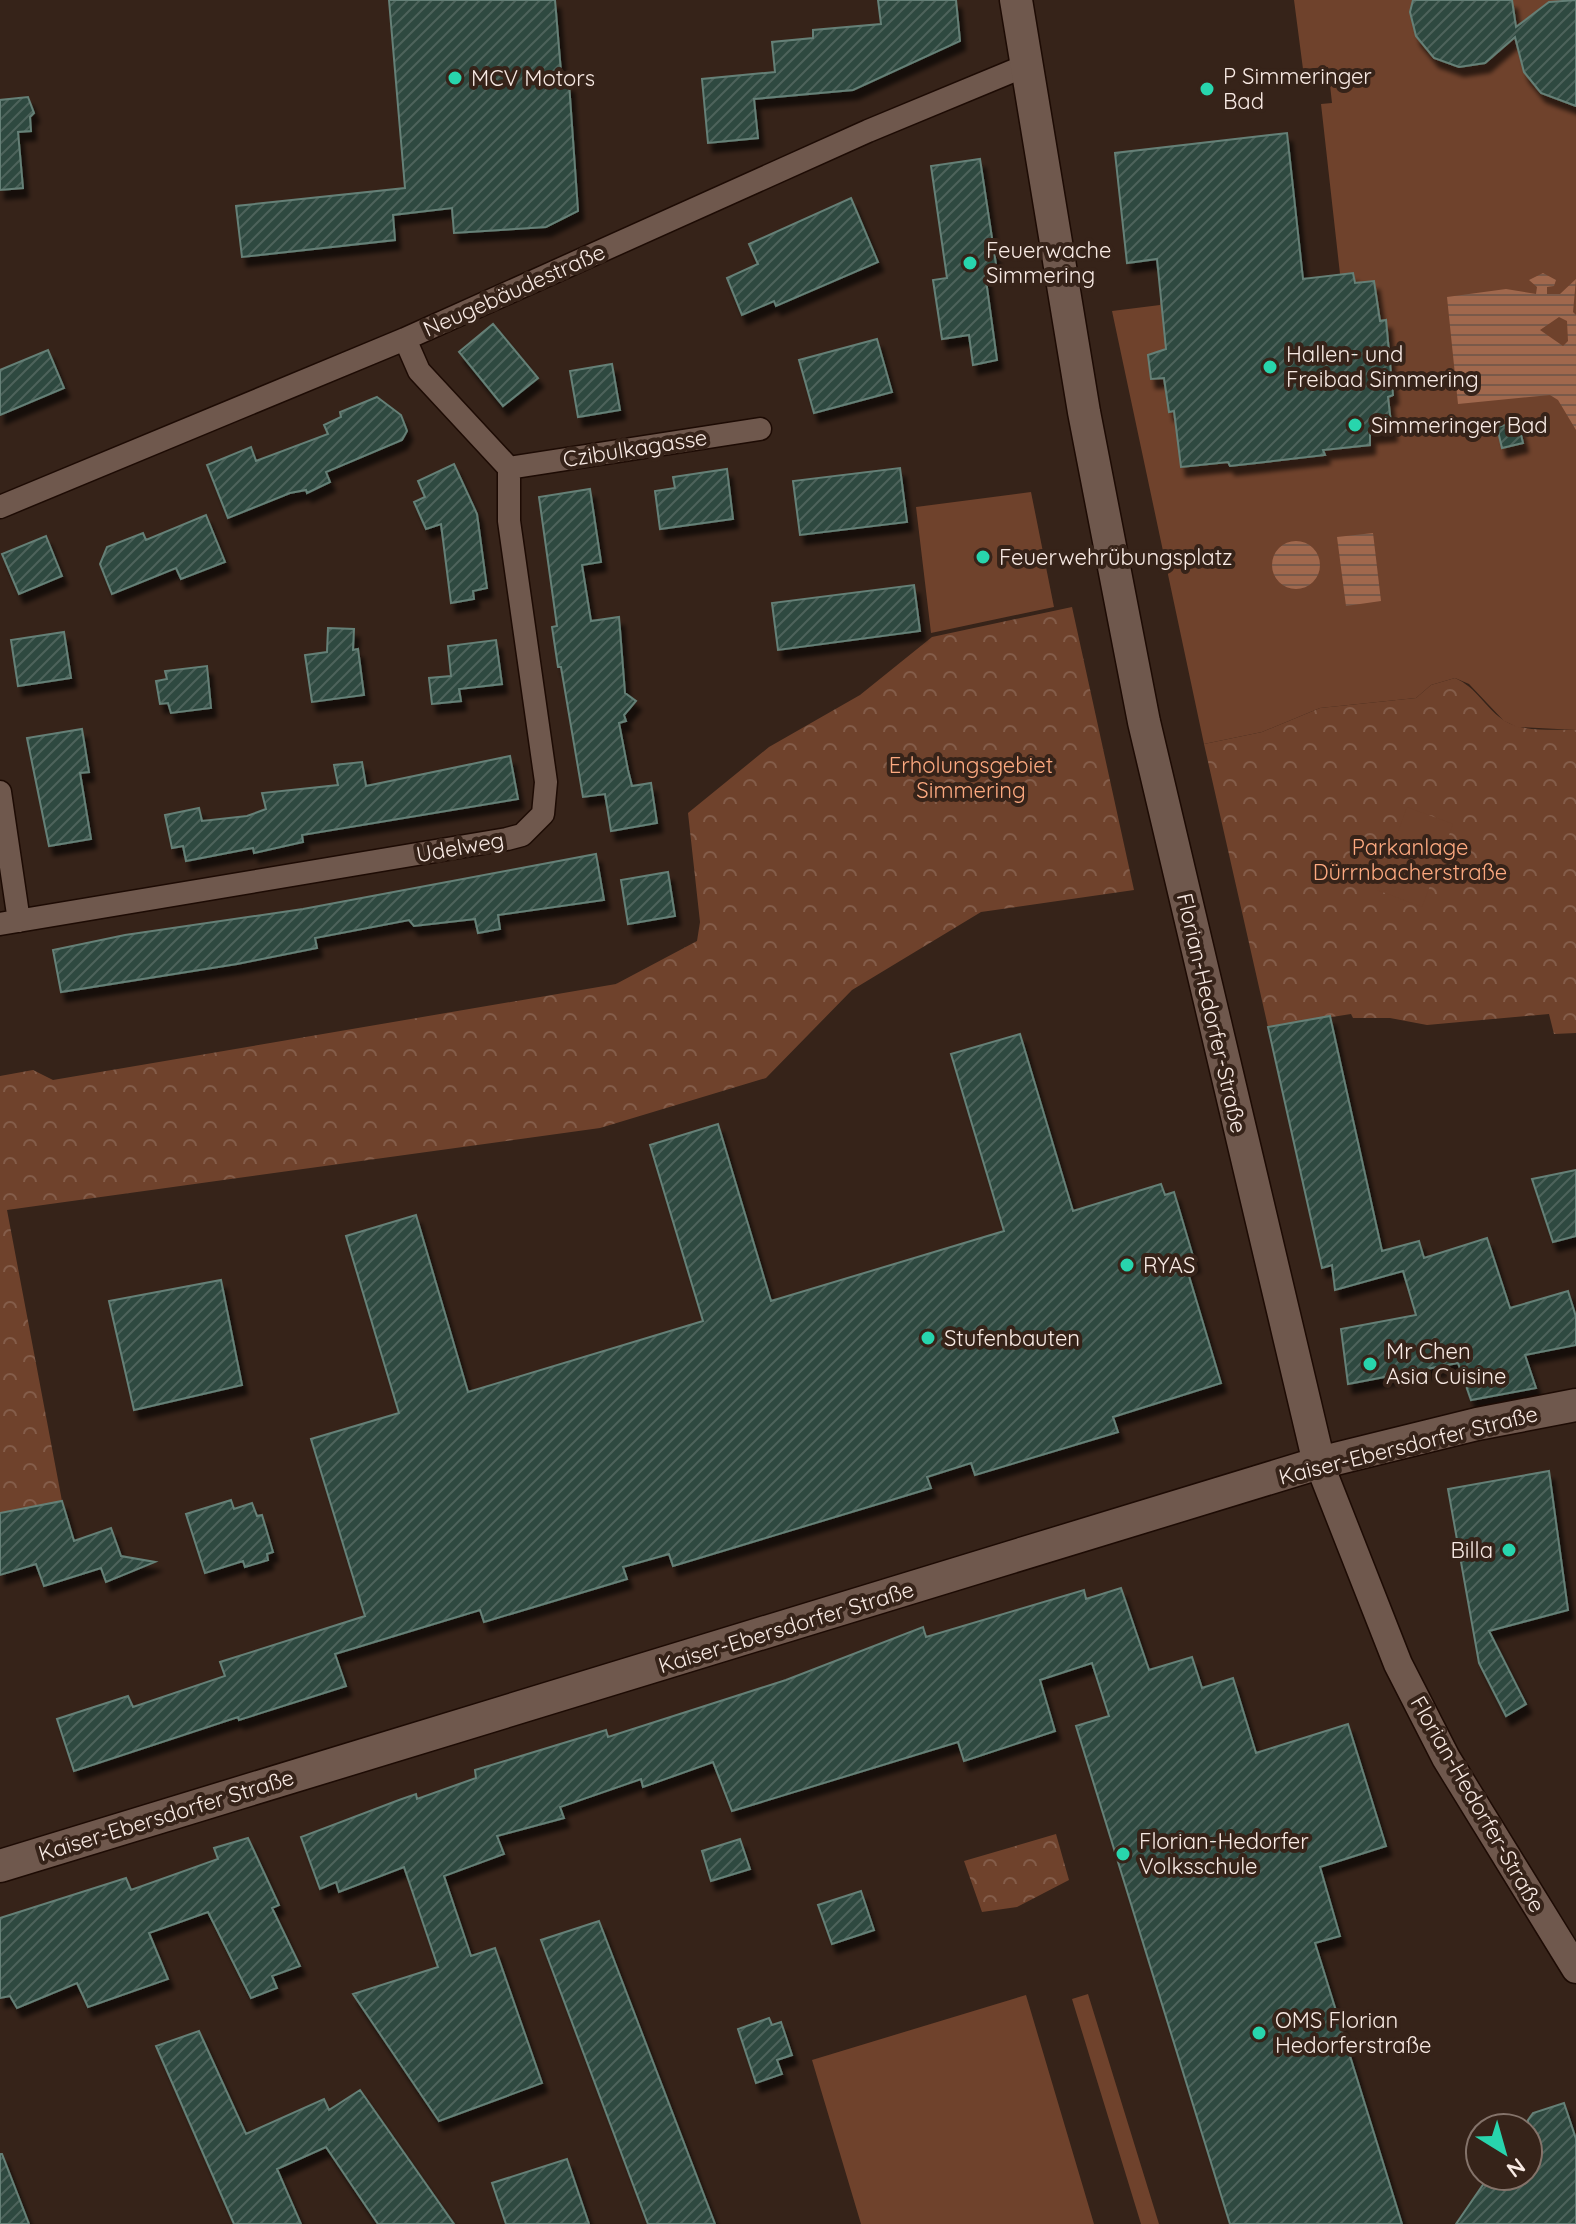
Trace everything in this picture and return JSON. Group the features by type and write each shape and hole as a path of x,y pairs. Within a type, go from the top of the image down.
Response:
{"main road":[{"name":"Florian-Hedorfer-Straße","path":"1016,0 1084,412 1144,722 1319,1463"},
{"name":"Kaiser-Ebersdorfer Straße","path":"0,1866 1319,1463 1477,1424 1576,1405"}],"street":[{"name":"Neugebäudestraße","path":"0,507 405,339 868,131 1025,66"},
{"path":"405,339 419,371 509,468"},
{"name":"Czibulkagasse","path":"509,468 760,429"},
{"name":"Udelweg","path":"10,922 507,839 534,827 543,814 546,782 509,521 509,468"},
{"path":"0,792 10,922"},
{"name":"Florian-Hedorfer-Straße","path":"1319,1463 1405,1677 1446,1758 1576,1969"}],"green space":[{"name":"Simmeringer Bad","path":"1294,0 1576,0 1576,730 1517,727 1504,721 1469,684 1455,678 1431,685 1416,698 1320,708 1262,732 1204,744 1112,311 1160,305 1160,297 1340,274 1321,104 1332,103 1328,67 1303,69"},
{"name":"Feuerwehrübungsplatz","path":"1031,492 1054,607 931,633 916,507"},
{"name":"Erholungsgebiet Simmering","path":"1072,607 1134,890 981,912 852,990 766,1078 600,1128 7,1210 62,1501 0,1513 0,1076 33,1070 53,1080 616,984 697,941 700,922 688,813 769,747 860,695 932,637"},
{"name":"Parkanlage Dürrnbacherstraße","path":"1455,678 1510,723 1538,729 1576,730 1576,1033 1554,1034 1549,1014 1427,1025 1390,1018 1353,1018 1351,1014 1268,1027 1204,744 1262,732 1320,708 1416,698 1431,685"},
{"path":"1407,807 1453,824 1422,907 1377,890"},
{"path":"1056,1834 1069,1880 1017,1907 982,1912 964,1861"},
{"path":"1088,1994 1159,2224 1141,2224 1072,1999"},
{"path":"1026,1995 1094,2224 861,2224 812,2060"}],"shaded area":[{"path":"1543,273 1556,280 1554,286 1547,287 1547,294 1560,294 1576,279 1573,312 1576,315 1576,430 1558,400 1550,395 1458,404 1447,297 1506,289 1536,294 1537,287 1529,280","holes":["1559,317 1567,321 1568,341 1563,346 1540,330"]},
{"path":"1373,533 1381,601 1346,606 1337,537"},
{"path":"1296,541 1313,548 1320,565 1313,582 1296,589 1279,582 1272,565 1279,548"}],"building":[{"path":"389,0 555,0 562,84 569,83 578,211 546,227 454,233 452,208 393,215 395,240 242,257 236,206 405,188"},
{"path":"878,0 956,0 960,41 853,90 754,99 758,138 708,143 702,79 775,72 772,42 813,38 813,30 881,24"},
{"path":"1413,0 1512,0 1516,27 1549,2 1576,0 1576,106 1541,93 1524,72 1515,37 1485,63 1459,67 1434,58 1416,36 1410,12"},
{"path":"28,97 34,113 30,117 31,131 18,132 23,188 0,190 0,100"},
{"name":"Hallen- und Freibad Simmering","path":"1287,133 1303,279 1353,273 1355,283 1374,281 1380,321 1386,320 1393,395 1388,397 1392,432 1370,434 1370,445 1323,450 1325,455 1230,466 1228,462 1181,467 1174,411 1169,412 1164,378 1151,379 1148,355 1166,349 1157,259 1127,263 1115,153"},
{"name":"Feuerwache Simmering","path":"980,159 997,271 985,273 997,360 973,365 969,335 942,339 933,280 947,278 931,166"},
{"path":"851,198 878,262 776,306 774,301 742,315 727,278 758,264 749,244"},
{"path":"493,324 538,378 503,406 459,352"},
{"path":"877,339 892,392 814,413 799,360"},
{"path":"48,350 64,388 0,415 0,370"},
{"path":"612,364 620,410 578,417 570,371"},
{"path":"377,397 401,415 407,431 402,440 326,472 330,482 307,493 306,490 290,493 228,518 207,465 251,447 256,461 328,434 324,425 341,417 340,412"},
{"path":"1518,422 1523,443 1502,448 1497,427"},
{"path":"454,464 477,514 487,588 473,591 474,599 451,603 441,524 426,529 414,502 425,497 418,481"},
{"path":"900,468 907,522 800,535 793,481"},
{"path":"727,469 733,519 660,529 655,491 675,488 673,477"},
{"path":"590,489 601,562 582,565 591,621 619,617 625,693 636,701 624,715 626,721 619,723 632,786 651,783 657,823 611,831 605,794 583,797 552,627 557,626 539,497"},
{"path":"206,515 225,562 181,579 176,568 112,594 100,564 107,547 143,533 146,540"},
{"path":"46,536 62,576 19,594 2,554"},
{"path":"914,585 920,631 778,650 772,603"},
{"path":"328,628 354,629 353,650 358,649 364,695 312,702 305,655 327,652"},
{"path":"64,632 71,678 18,686 11,640"},
{"path":"496,640 502,684 459,689 461,701 432,704 429,678 451,676 448,646"},
{"path":"207,666 211,708 171,713 168,703 160,704 156,681 167,679 165,671"},
{"path":"82,729 89,772 80,773 91,839 49,846 27,738"},
{"path":"510,756 518,799 302,835 303,842 254,853 253,848 186,861 183,846 172,848 165,815 199,808 202,821 247,816 266,809 262,793 338,785 334,765 362,762 366,786"},
{"path":"596,854 604,900 498,915 500,929 478,933 475,919 414,926 409,920 315,938 317,948 61,992 53,950 125,935 303,909"},
{"path":"668,872 675,916 628,924 621,880"},
{"path":"1330,1016 1382,1251 1419,1241 1424,1258 1487,1238 1510,1308 1568,1291 1576,1317 1576,1345 1525,1355 1536,1388 1471,1400 1458,1363 1348,1384 1341,1329 1416,1315 1403,1271 1335,1290 1332,1265 1322,1268 1268,1027"},
{"name":"Stufenbauten","path":"1020,1034 1073,1211 1161,1184 1165,1195 1174,1192 1195,1263 1186,1266 1221,1383 1113,1417 1118,1432 975,1475 971,1463 927,1477 931,1488 673,1566 669,1554 623,1567 627,1579 484,1622 480,1610 335,1654 346,1686 239,1720 238,1717 74,1771 57,1719 128,1696 133,1707 225,1676 220,1662 365,1616 311,1439 399,1413 346,1236 416,1215 468,1392 703,1321 650,1145 718,1124 771,1301 1004,1231 951,1054"},
{"path":"1576,1170 1576,1236 1553,1242 1532,1179"},
{"path":"221,1280 242,1385 134,1410 109,1301"},
{"name":"Billa","path":"1549,1471 1568,1610 1489,1631 1526,1704 1506,1716 1479,1663 1448,1489"},
{"path":"231,1500 234,1509 252,1503 257,1516 262,1515 273,1552 267,1554 268,1560 245,1567 243,1561 205,1573 186,1514"},
{"path":"62,1501 74,1541 111,1528 121,1556 155,1562 106,1582 101,1568 44,1586 36,1564 0,1575 0,1513"},
{"path":"1121,1588 1149,1670 1192,1657 1202,1688 1233,1678 1256,1753 1348,1724 1386,1846 1320,1867 1340,1936 1315,1943 1402,2224 1230,2224 1076,1726 1109,1716 1092,1663 1040,1680 1055,1731 964,1761 958,1742 732,1811 713,1762 643,1787 641,1779 560,1807 564,1818 497,1836 504,1854 444,1876 471,1956 495,1948 542,2083 439,2121 353,1994 438,1967 404,1867 339,1892 336,1882 320,1889 301,1837 416,1794 417,1799 476,1778 475,1770 606,1730 608,1737 786,1680 923,1627 926,1637 1084,1590 1086,1599"},
{"path":"248,1838 279,1905 272,1908 300,1966 272,1976 277,1988 251,1998 208,1912 149,1933 168,1979 88,2007 77,1983 17,2008 10,1996 0,1998 0,1918 126,1878 131,1890 218,1859 214,1848"},
{"path":"740,1839 750,1869 711,1881 702,1851"},
{"path":"861,1891 874,1930 832,1944 818,1905"},
{"path":"599,1921 715,2224 648,2224 541,1940"},
{"path":"769,2018 772,2025 781,2022 792,2055 777,2060 782,2074 756,2083 738,2029"},
{"path":"199,2031 246,2134 324,2099 329,2110 360,2090 454,2224 378,2224 326,2147 277,2169 301,2224 234,2224 156,2046"},
{"path":"1564,2103 1576,2139 1576,2224 1456,2224 1478,2192 1544,2192 1544,2112 1536,2112"},
{"path":"2,2154 29,2224 0,2224"},
{"path":"567,2159 589,2224 506,2224 492,2183"}],"place":[{"name":"MCV Motors","path":"455,78"},
{"name":"P Simmeringer Bad","path":"1207,89"},
{"name":"Feuerwache Simmering","path":"970,263"},
{"name":"Hallen- und Freibad Simmering","path":"1270,367"},
{"name":"Simmeringer Bad","path":"1355,425"},
{"name":"Feuerwehrübungsplatz","path":"983,557"},
{"name":"RYAS","path":"1127,1265"},
{"name":"Stufenbauten","path":"928,1338"},
{"name":"Mr Chen Asia Cuisine","path":"1370,1364"},
{"name":"Billa","path":"1509,1550"},
{"name":"Florian-Hedorfer Volksschule","path":"1123,1854"},
{"name":"OMS Florian Hedorferstraße","path":"1259,2033"}]}
